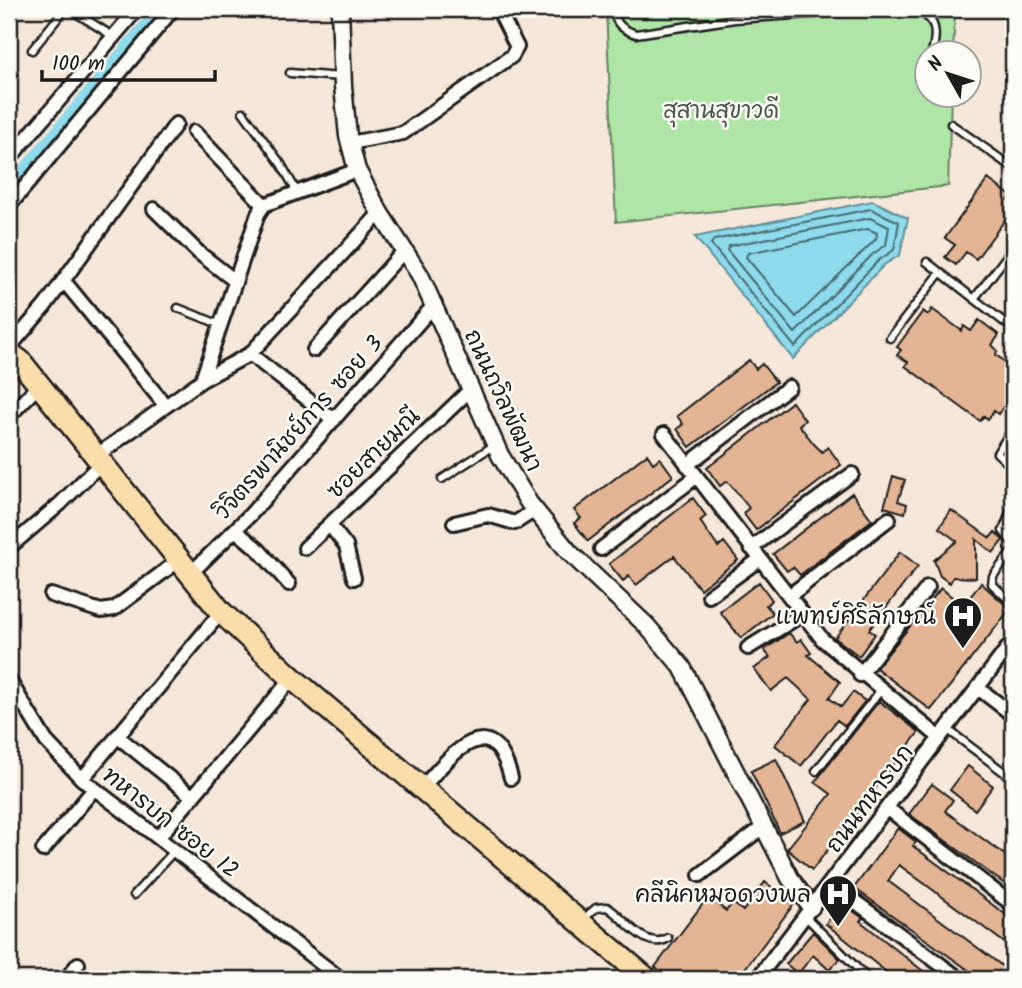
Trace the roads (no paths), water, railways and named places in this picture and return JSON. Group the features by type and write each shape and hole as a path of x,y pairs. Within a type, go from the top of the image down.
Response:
{"main road":[{"path":"12,354 221,612 292,678 647,979"}],"street":[{"path":"9,159 137,9"},
{"path":"9,206 173,9"},
{"name":"ถนนถวิลพัฒนา","path":"340,9 342,77 350,143 357,170 435,304 495,445 535,510 581,566 646,625 682,667 808,911"},
{"path":"350,143 403,133 512,56 517,47 502,17"},
{"path":"12,354 176,124"},
{"path":"194,132 264,205"},
{"path":"202,380 258,214 264,205 357,170"},
{"path":"154,209 200,253 235,281"},
{"path":"12,545 60,504 98,459 165,405 202,380 250,354 380,213"},
{"path":"314,350 405,250"},
{"path":"68,286 165,405"},
{"name":"วิจิตรพานิชย์การ ซอย 3","path":"51,595 101,611 114,609 183,568 235,530 435,304"},
{"path":"250,354 334,419"},
{"path":"9,416 39,385"},
{"path":"687,466 789,387"},
{"name":"ซอยสายมณี","path":"304,548 471,389"},
{"path":"664,434 823,640 860,675 944,734"},
{"path":"751,548 852,474"},
{"path":"601,548 696,477"},
{"path":"454,523 488,515 515,523 535,510"},
{"path":"789,596 890,519"},
{"path":"329,524 346,546 354,578"},
{"path":"235,530 259,551 289,584"},
{"path":"709,596 760,559"},
{"path":"860,675 928,587"},
{"name":"ทหารบก ซอย 12","path":"221,612 82,779 341,979"},
{"path":"748,648 803,614"},
{"name":"ถนนทหารบก","path":"757,979 1013,641"},
{"path":"159,837 292,678"},
{"path":"9,680 46,741 82,779"},
{"path":"978,688 1013,715"},
{"path":"117,736 193,797"},
{"path":"422,788 453,752 479,739 494,747 502,756 511,778"},
{"path":"43,850 94,789"},
{"path":"887,808 1013,905"},
{"path":"701,875 763,827"},
{"path":"830,883 960,979"},
{"path":"66,979 78,964"}],"lane":[{"path":"32,50 67,9 114,37"},
{"path":"613,9 615,22 623,29 636,34 735,19 886,9"},
{"path":"913,9 929,16 937,30 935,38"},
{"path":"290,73 342,77"},
{"path":"243,112 281,164 297,192"},
{"path":"951,124 1013,168"},
{"path":"974,299 1013,248"},
{"path":"927,262 1013,330"},
{"path":"890,338 940,273"},
{"path":"177,308 221,325"},
{"path":"1013,428 998,453 1013,468"},
{"path":"442,479 495,445"},
{"path":"1013,505 1003,531 1013,544"},
{"path":"1013,550 993,576 992,584 1013,604"},
{"path":"816,771 880,690"},
{"path":"944,734 1013,779"},
{"path":"134,895 176,850"},
{"path":"581,922 596,908 607,907 647,940 658,942 668,938"},
{"path":"808,911 868,979"}],"water":[{"path":"873,201 908,218 900,255 884,265 793,359 695,237"}],"waterway":[{"path":"9,188 159,9"}],"place":[{"name":"แพทย์ศิริลักษณ์","path":"963,650"},
{"name":"คลีนิคหมอดวงพล","path":"838,928"}],"park label":[{"name":"สุสานสุขาวดี","path":"721,110"}]}
